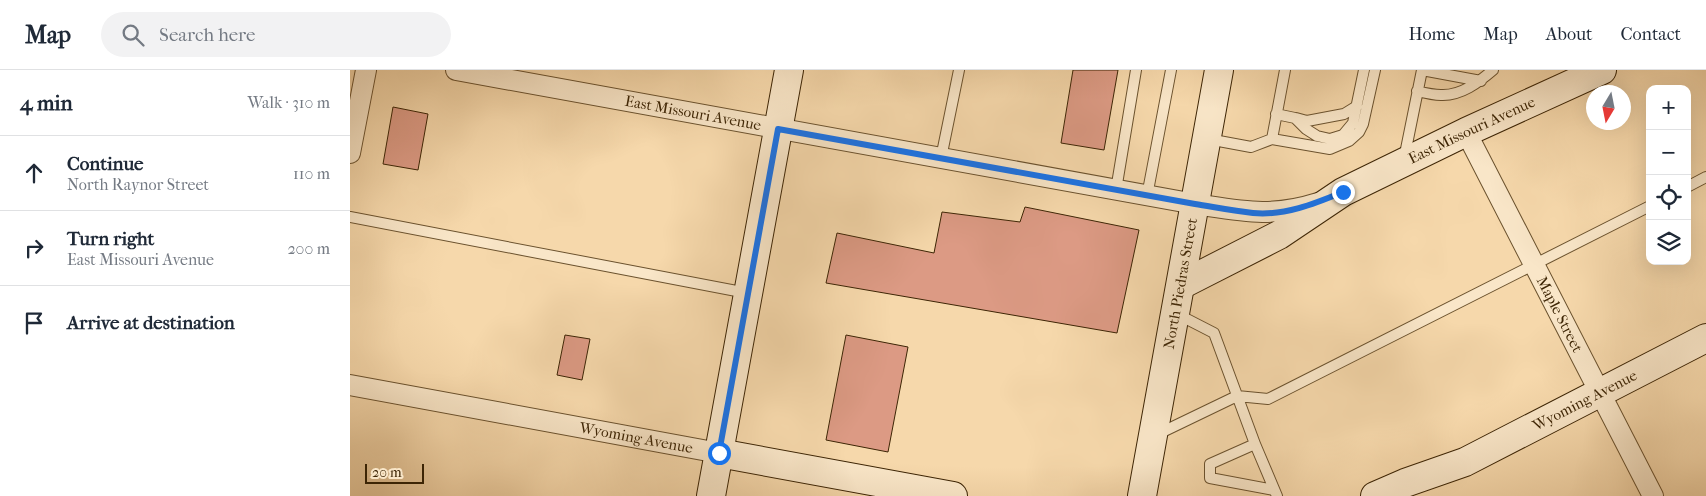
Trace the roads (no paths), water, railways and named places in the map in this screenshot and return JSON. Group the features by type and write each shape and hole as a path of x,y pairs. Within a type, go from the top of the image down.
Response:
{"main road":[{"path":"711,496 789,70"},
{"name":"North Piedras Street","path":"1142,496 1219,70"},
{"name":"East Missouri Avenue","path":"1181,285 1280,235 1343,192 1466,132 1602,70"},
{"name":"Wyoming Avenue","path":"1375,496 1405,483 1465,462 1706,338"},
{"name":"Wyoming Avenue","path":"719,453 953,496"},
{"name":"Wyoming Avenue","path":"1420,496 1465,462"}],"street":[{"path":"350,153 366,70"},
{"name":"East Missouri Avenue","path":"456,70 1147,196 1254,213 1273,212 1316,203 1343,192"},
{"name":"Maple Street","path":"1466,132 1653,496"},
{"name":"Wyoming Avenue","path":"350,385 719,453"}],"lane":[{"path":"941,158 959,70"},
{"path":"1116,190 1136,70"},
{"path":"1147,196 1171,70"},
{"path":"1272,139 1285,70"},
{"path":"1295,118 1317,136 1330,139 1343,135 1353,123 1364,70"},
{"path":"1207,139 1252,147 1272,139 1330,149 1349,141 1360,132 1364,124 1375,70"},
{"path":"1404,162 1422,70 1481,81"},
{"path":"1418,91 1441,95 1456,94 1481,81 1493,70"},
{"path":"1276,114 1308,121 1344,114 1357,106"},
{"path":"1691,185 1706,178"},
{"path":"1153,436 1237,396 1268,399 1646,208"},
{"path":"350,217 748,294"},
{"path":"1176,313 1214,333 1255,444 1276,493"},
{"path":"1255,444 1210,464 1210,478 1276,493"}]}
